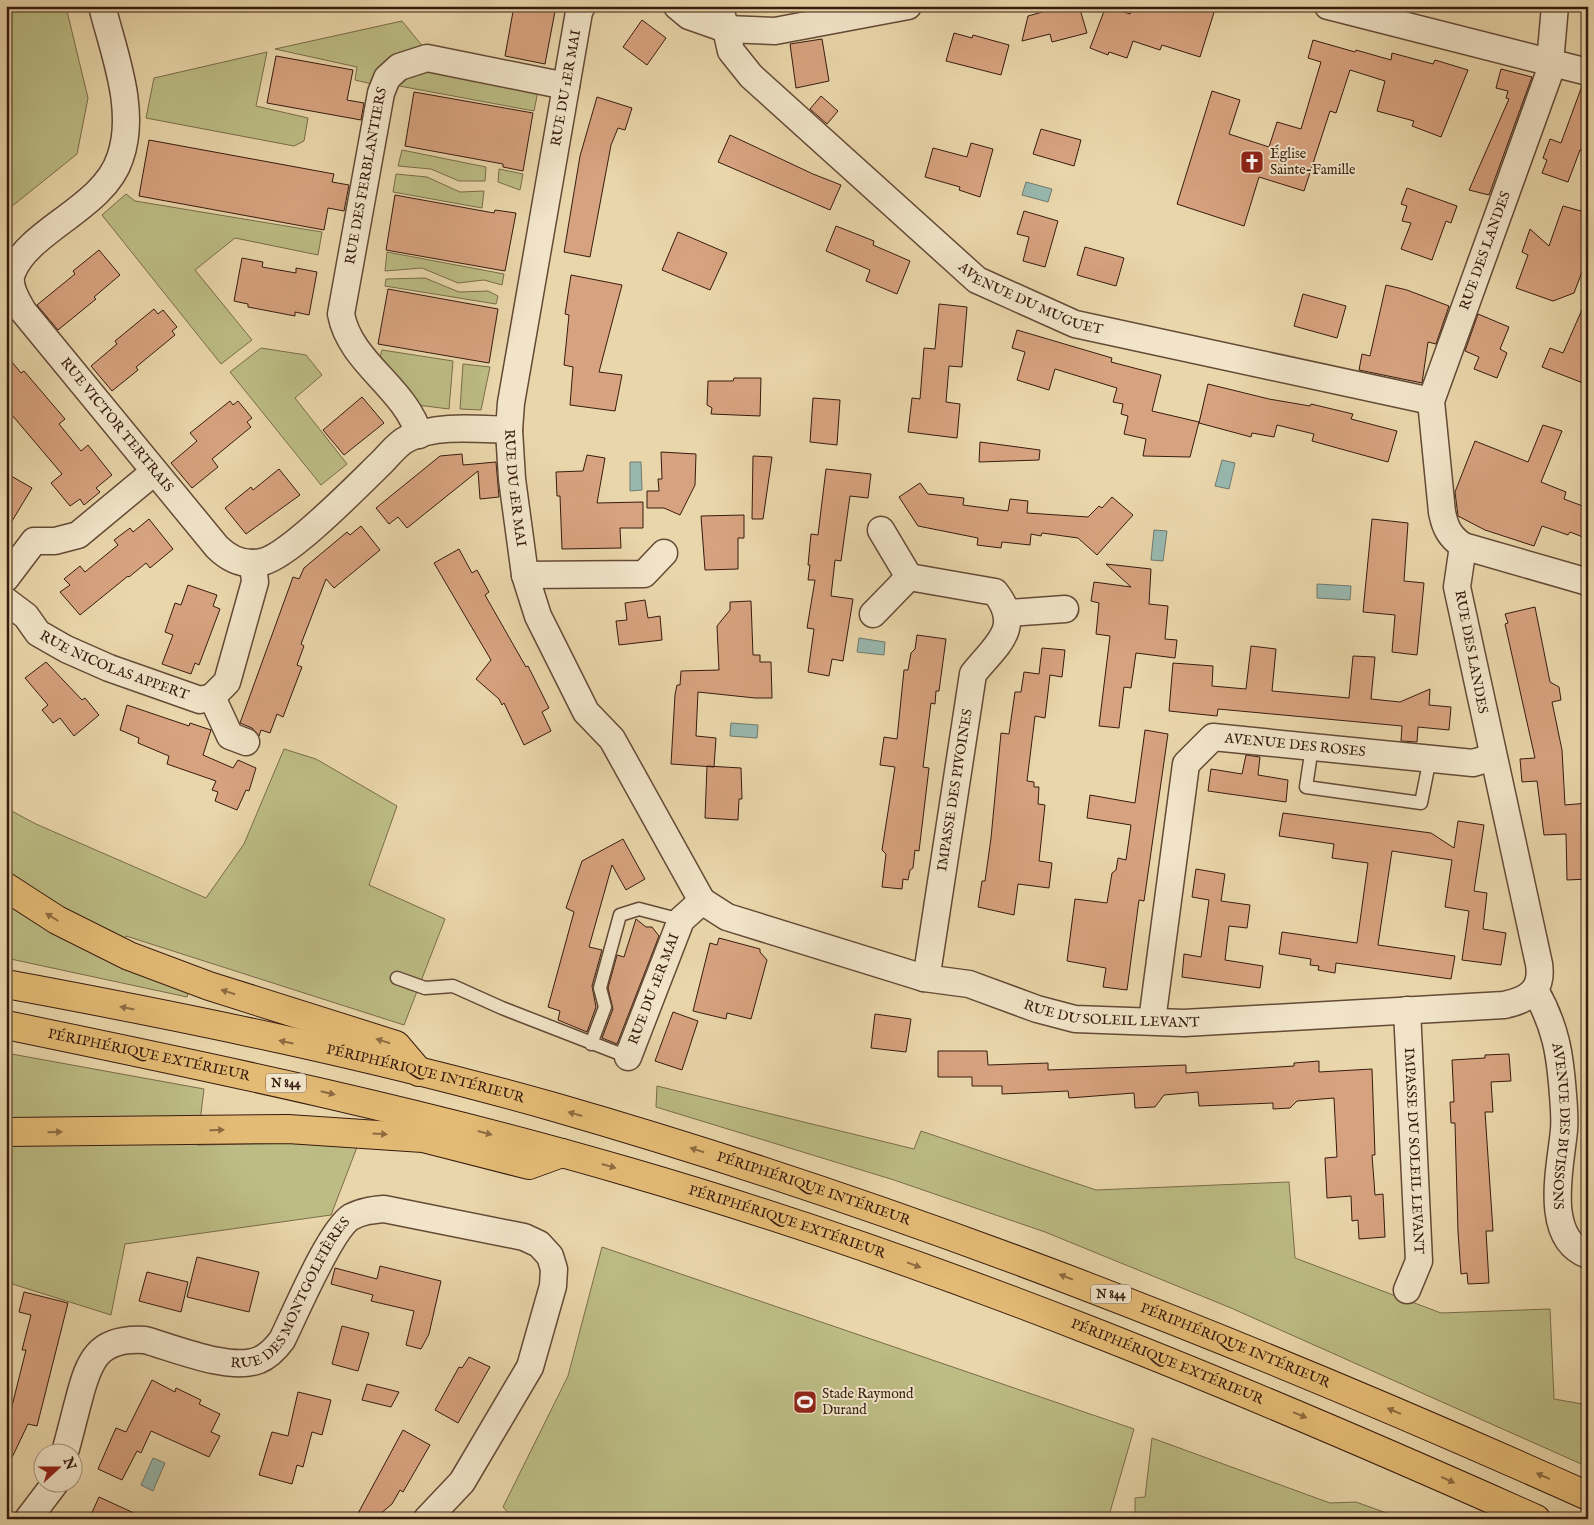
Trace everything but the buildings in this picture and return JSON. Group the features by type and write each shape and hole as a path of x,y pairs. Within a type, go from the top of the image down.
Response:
{"highway":[{"path":"6,887 56,920 129,956 209,986 396,1045 419,1072"},
{"name":"PÉRIPHÉRIQUE INTÉRIEUR","path":"6,984 158,1014 419,1072 550,1106 735,1162 954,1235 1242,1347 1588,1496"},
{"name":"PÉRIPHÉRIQUE EXTÉRIEUR","path":"6,1025 315,1090 562,1153 632,1172 865,1247 1078,1324 1354,1438 1536,1519"},
{"path":"6,1132 288,1129 423,1138 528,1165 562,1153"}],"street":[{"name":"RUE VICTOR TERTRAIS","path":"102,6 122,84 126,138 120,159 112,176 90,199 25,252 9,278 12,290 23,311 154,472 227,557 253,563"},
{"name":"RUE DU 1ER MAI","path":"582,6 579,12 510,403 509,430 512,479 525,575 538,616 586,712 612,739 702,900 681,920 628,1057"},
{"path":"677,6 689,16 723,18 775,31 908,6"},
{"path":"1328,6 1588,72"},
{"name":"RUE DES LANDES","path":"1535,990 1541,978 1539,964 1458,588 1463,546 1451,536 1444,525 1431,401 1551,63 1555,6"},
{"name":"AVENUE DU MUGUET","path":"723,18 732,51 751,76 977,280 1075,324 1431,401"},
{"name":"RUE DES FERBLANTIERS","path":"419,435 416,424 408,411 357,350 343,327 341,314 381,93 387,78 399,67 427,58 566,86"},
{"path":"246,742 230,736 212,697 227,682 255,582 253,563 272,559 297,540 335,507 406,439 419,435 464,428 509,430"},
{"path":"6,578 34,541 55,541 78,535 154,472"},
{"path":"881,530 909,577 995,592 1004,603 1008,613 1065,609"},
{"path":"1463,546 1588,582"},
{"path":"525,575 644,574 664,553"},
{"path":"873,614 909,577"},
{"name":"RUE NICOLAS APPERT","path":"6,601 26,616 38,633 66,649 109,668 200,700 212,697"},
{"name":"IMPASSE DES PIVOINES","path":"924,978 928,967 973,674 996,645 1004,639 1008,626 1008,613"},
{"name":"AVENUE DES ROSES","path":"1152,1021 1186,764 1214,737 1472,763 1493,757"},
{"name":"RUE DU SOLEIL LEVANT","path":"702,900 728,917 924,978 969,984 1055,1015 1075,1019 1184,1023 1504,1005 1516,1003 1535,990"},
{"name":"AVENUE DES BUISSONS","path":"1535,990 1554,1029 1563,1096 1564,1128 1556,1201 1559,1218 1572,1243 1588,1255"},
{"name":"IMPASSE DU SOLEIL LEVANT","path":"1407,1010 1418,1261 1407,1290"},
{"name":"RUE DES MONTGOLFIÈRES","path":"68,1442 85,1374 96,1355 122,1341 145,1340 229,1363 258,1360 273,1351 282,1340 339,1228 351,1217 368,1210 384,1209 524,1237 539,1244 550,1256 554,1269 553,1286 530,1367 462,1482 428,1519"},
{"path":"28,1519 48,1492"}],"lane":[{"path":"1312,746 1306,787 1421,804 1430,758"},
{"name":"RUE DU 1ER MAI","path":"592,1044 605,1007 600,988 620,915 640,909 681,920"},
{"path":"397,978 425,988 453,986 628,1057"}],"green space":[{"path":"66,7 88,98 77,154 6,211 6,118 9,115 6,83 6,10"},
{"path":"402,21 424,48 372,84 355,80 357,67 275,49"},
{"path":"267,52 256,106 308,118 304,141 294,146 146,118 154,78"},
{"path":"408,68 538,91 534,111 394,85"},
{"path":"402,150 486,167 485,181 459,181 431,169 398,166"},
{"path":"499,169 523,174 520,190 498,182"},
{"path":"396,174 427,177 460,192 484,191 482,208 393,192"},
{"path":"126,194 135,201 322,232 318,255 235,238 195,270 252,340 221,364 102,215"},
{"path":"387,252 504,274 502,285 484,280 458,283 422,268 385,271"},
{"path":"425,278 459,292 488,291 498,296 496,304 385,286 386,279"},
{"path":"261,348 306,355 322,375 295,398 347,464 321,485 230,372"},
{"path":"382,350 453,361 449,409 417,405 380,357"},
{"path":"463,364 490,367 481,410 460,409"},
{"path":"284,749 316,759 397,806 369,885 445,919 404,1025 126,936 112,963 189,990 187,997 6,958 6,808 36,824 206,898 244,844"},
{"path":"6,1053 204,1089 197,1145 359,1142 331,1215 125,1244 111,1315 6,1282"},
{"path":"657,1086 914,1149 921,1131 1096,1190 1289,1182 1295,1258 1441,1313 1550,1309 1554,1399 1588,1405 1588,1467 1231,1308 1045,1232 894,1180 656,1107"},
{"name":"Stade Raymond Durand","path":"602,1247 1134,1429 1108,1519 514,1519 503,1507 568,1376"},
{"path":"1152,1438 1330,1503 1356,1502 1403,1519 1135,1519 1135,1498 1145,1497"}],"water":[{"path":"1026,182 1052,189 1048,202 1022,195"},
{"path":"1222,460 1235,463 1229,489 1215,486"},
{"path":"630,462 641,462 642,490 630,491"},
{"path":"1154,530 1167,531 1163,561 1151,560"},
{"path":"1317,584 1351,586 1350,600 1317,598"},
{"path":"859,638 885,642 884,655 857,652"},
{"path":"731,723 758,725 757,738 730,736"},
{"path":"153,1458 165,1463 153,1491 141,1485"}],"place":[{"name":"Église Sainte-Famille","path":"1252,162"},
{"name":"Stade Raymond Durand","path":"805,1402"}]}
